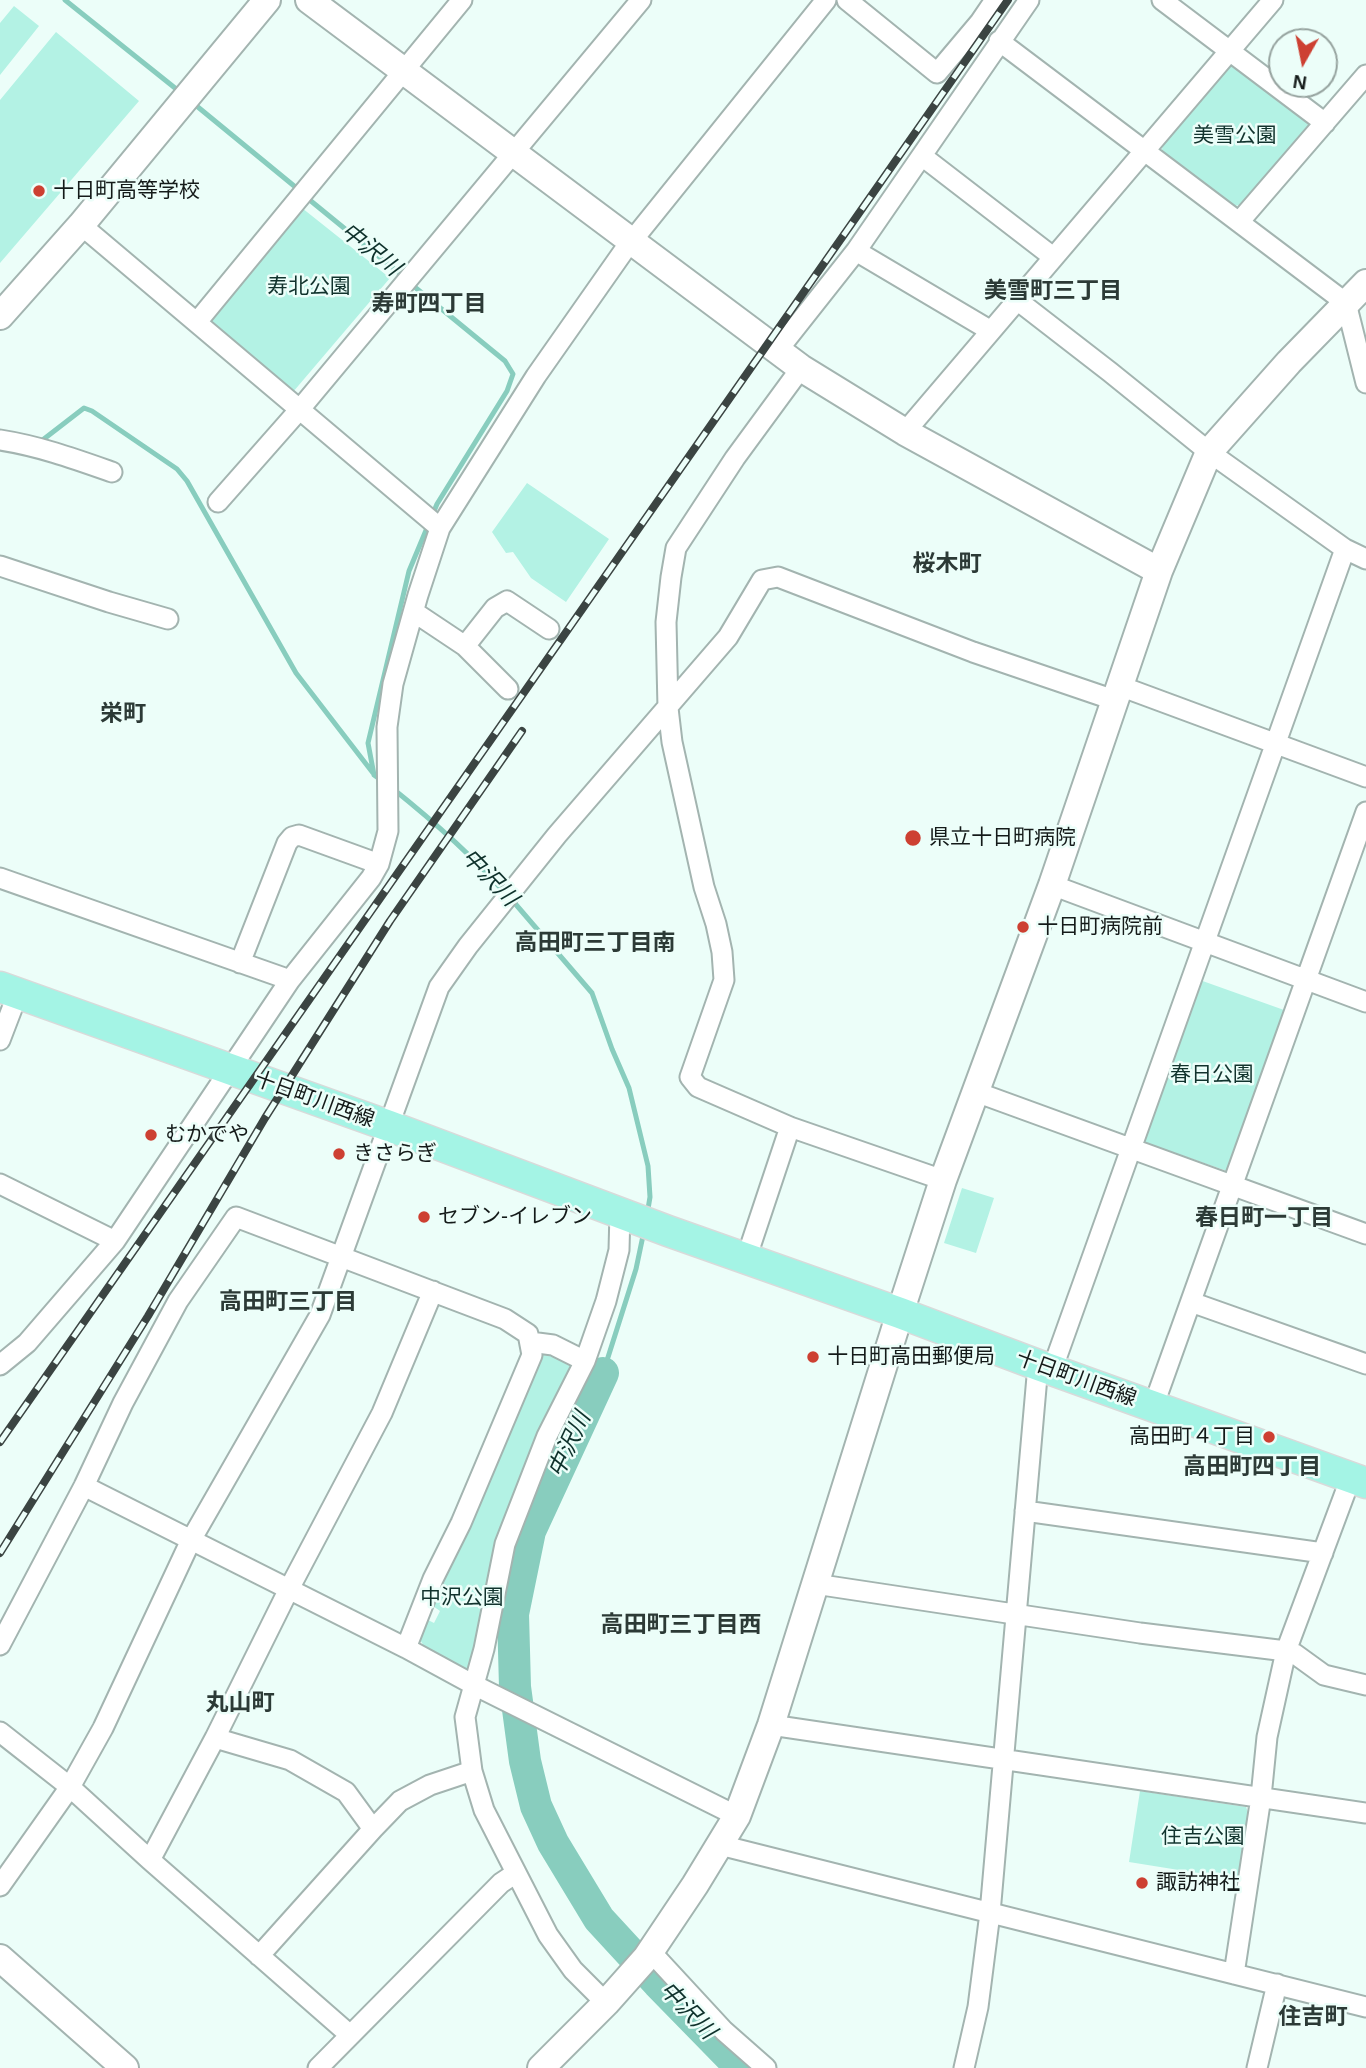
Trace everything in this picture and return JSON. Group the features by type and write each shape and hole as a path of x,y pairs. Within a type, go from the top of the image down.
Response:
{"main road":[{"name":"十日町川西線","path":"9,990 389,1126 668,1231 1153,1407 1362,1478"}],"street":[{"path":"0,316 81,225 267,0"},
{"path":"309,0 801,368 905,432 1159,571"},
{"path":"197,322 462,0"},
{"path":"218,502 300,409 641,0"},
{"path":"0,1365 27,1343 115,1241 290,980 371,878 379,864 388,831 387,727 393,684 440,528 536,376 631,241 826,0"},
{"path":"847,0 937,73 995,0"},
{"path":"777,351 856,251 1029,0"},
{"path":"1162,0 1325,123"},
{"path":"905,432 1273,0"},
{"path":"999,41 1346,303 1366,383"},
{"path":"1239,222 1366,75"},
{"path":"922,156 1054,257"},
{"path":"81,225 440,528"},
{"path":"856,251 991,331"},
{"path":"541,2068 613,1996 649,1955 737,1816 772,1725 943,1180 1052,885 1159,571 1209,452 1289,362 1366,285"},
{"path":"1017,300 1209,452 1345,549 1366,559"},
{"path":"801,368 735,458 676,548 666,622 668,708 704,887 722,952 724,981 690,1076 698,1087 790,1127 943,1180"},
{"path":"0,440 61,454 112,472"},
{"path":"964,2068 978,2007 990,1913 1025,1511 1045,1368 1131,1148 1345,549"},
{"path":"0,566 168,619"},
{"path":"0,1886 70,1787 103,1728 191,1540 320,1315 439,986 557,835 728,637 762,580 778,577 938,639 1275,743 1366,777"},
{"path":"465,646 495,608 507,601 549,629"},
{"path":"414,612 465,646 508,690"},
{"path":"1153,1407 1366,812"},
{"path":"240,963 287,843 292,837 299,835 379,864"},
{"path":"0,878 290,980"},
{"path":"1052,885 1366,1002"},
{"path":"0,1040 9,990"},
{"path":"976,1092 1366,1234"},
{"path":"746,1259 790,1127"},
{"path":"0,1184 115,1241"},
{"path":"613,1996 573,1970 548,1935 484,1810 472,1771 466,1717 482,1689 484,1649 505,1544 547,1436 585,1361 606,1301 619,1251 624,1213"},
{"path":"0,1645 178,1301 236,1217 505,1319 528,1334 532,1355 461,1523 433,1579 406,1648"},
{"path":"150,1860 382,1413 433,1291"},
{"path":"1191,1302 1366,1364"},
{"path":"530,1342 553,1345 585,1361"},
{"path":"1234,1974 1261,1797 1267,1737 1286,1651 1324,1553 1362,1478"},
{"path":"84,1486 737,1816"},
{"path":"1025,1511 1324,1553"},
{"path":"815,1584 1017,1615 1286,1651 1295,1654 1324,1675 1366,1685"},
{"path":"772,1725 1366,1813"},
{"path":"0,1732 70,1787 350,2035"},
{"path":"215,1738 290,1760 346,1792 373,1829"},
{"path":"259,1956 400,1801 430,1785 472,1771"},
{"path":"720,1845 1366,2007"},
{"path":"318,2068 501,1883 516,1873"},
{"path":"649,1955 724,2031 765,2068"},
{"path":"0,1958 125,2068"},
{"path":"1257,2068 1277,1984"}],"green space":[{"path":"14,6 39,26 0,75 0,23"},
{"name":"十日町高等学校","path":"56,32 139,101 0,263 0,100"},
{"name":"美雪公園","path":"1234,60 1268,86 1268,98 1284,98 1315,122 1247,203 1235,206 1162,151 1163,139"},
{"name":"寿北公園","path":"302,208 390,278 293,392 208,321"},
{"path":"527,483 609,539 566,602 531,578 513,552 506,553 492,532"},
{"name":"春日公園","path":"1197,979 1284,1010 1227,1171 1140,1141"},
{"path":"962,1188 994,1198 976,1253 944,1243"},
{"name":"中沢公園","path":"552,1352 570,1364 572,1373 473,1666 466,1669 425,1648 419,1638 426,1619 434,1623 440,1611 433,1606 540,1356"},
{"name":"住吉公園","path":"1140,1791 1246,1807 1250,1817 1241,1880 1129,1862"}],"waterway":[{"name":"中沢川","path":"65,0 180,92"},
{"name":"中沢川","path":"193,103 299,190"},
{"name":"中沢川","path":"306,197 404,277"},
{"name":"中沢川","path":"381,780 374,775 368,743 409,571 437,504 507,391 513,374 505,361 411,284"},
{"path":"40,442 84,408 177,469 187,481 296,673 373,773"},
{"name":"中沢川","path":"392,788 451,838 505,893"},
{"name":"中沢川","path":"512,900 592,993 629,1088 648,1166 650,1197 647,1215"},
{"name":"中沢川","path":"603,1373 636,1269 644,1231"},
{"name":"中沢川","path":"603,1373 530,1531 513,1614 515,1687 525,1761 536,1806 553,1843 599,1919 741,2068"}],"railway":[{"path":"0,1442 1008,0"},
{"path":"0,1553 148,1316 265,1118 390,921 522,731"}],"place":[{"name":"十日町高等学校","path":"39,191"},
{"name":"県立十日町病院","path":"913,838"},
{"name":"十日町病院前","path":"1023,927"},
{"name":"むかでや","path":"151,1135"},
{"name":"きさらぎ","path":"339,1154"},
{"name":"セブン-イレブン","path":"424,1217"},
{"name":"十日町高田郵便局","path":"813,1357"},
{"name":"高田町４丁目","path":"1269,1437"},
{"name":"諏訪神社","path":"1142,1883"}],"district":[{"name":"美雪町三丁目","path":"1053,292"},
{"name":"寿町四丁目","path":"429,305"},
{"name":"桜木町","path":"947,565"},
{"name":"栄町","path":"123,715"},
{"name":"高田町三丁目南","path":"595,944"},
{"name":"春日町一丁目","path":"1264,1219"},
{"name":"高田町三丁目","path":"288,1303"},
{"name":"高田町四丁目","path":"1252,1468"},
{"name":"高田町三丁目西","path":"681,1626"},
{"name":"丸山町","path":"240,1704"},
{"name":"住吉町","path":"1313,2018"}]}
